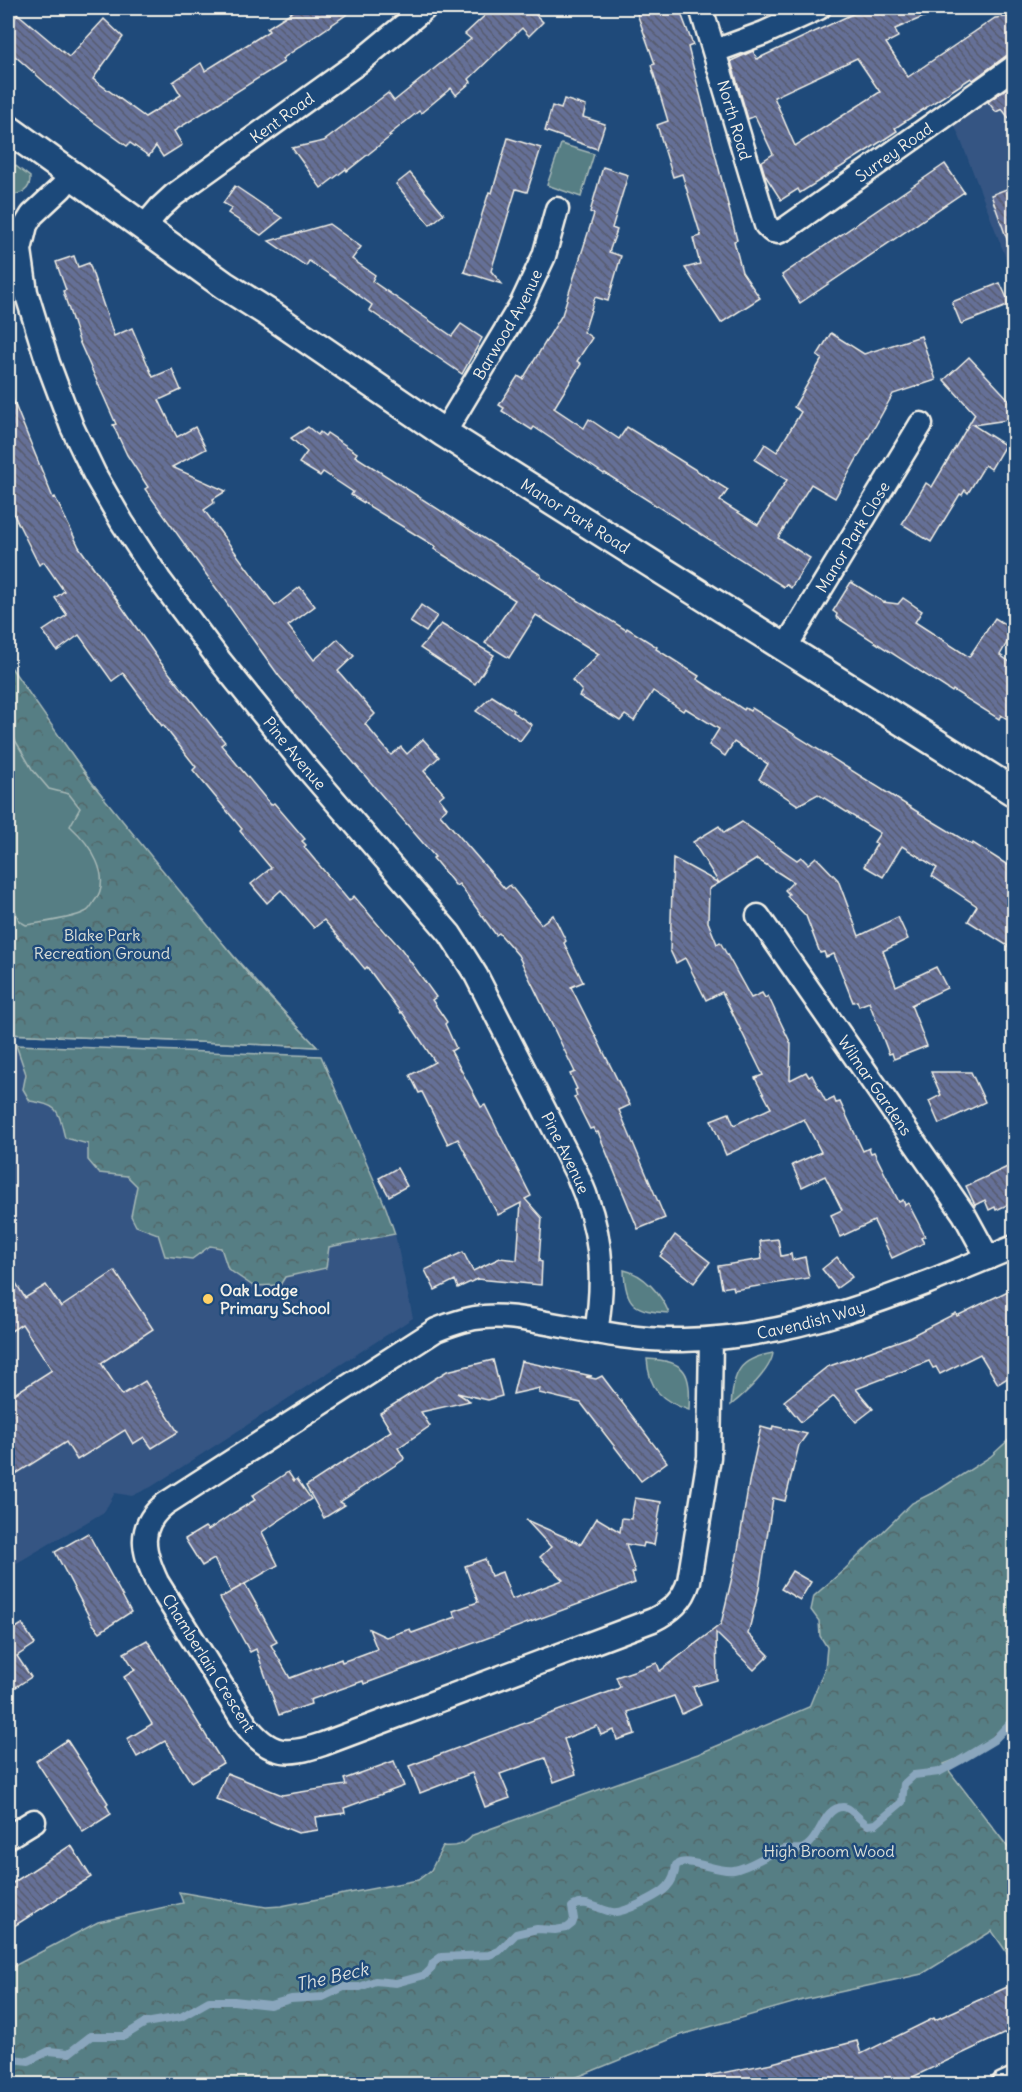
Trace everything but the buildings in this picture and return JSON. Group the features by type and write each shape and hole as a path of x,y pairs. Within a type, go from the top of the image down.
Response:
{"street":[{"name":"Kent Road","path":"143,228 174,195 362,60 424,8"},
{"name":"North Road","path":"701,8 766,225 772,231"},
{"path":"715,51 756,37 819,8"},
{"name":"Surrey Road","path":"772,231 778,232 785,229 1014,67"},
{"name":"Manor Park Road","path":"8,129 224,285 444,433 1014,792"},
{"name":"Pine Avenue","path":"71,176 32,215 26,225 20,250 26,292 34,319 57,389 77,438 95,476 122,522 181,609 305,766 450,934 471,967 577,1174 590,1206 601,1255 600,1310 596,1332"},
{"name":"Barwood Avenue","path":"444,433 522,303 544,256 557,209"},
{"name":"Manor Park Close","path":"785,648 921,424"},
{"name":"Wilmar Gardens","path":"758,916 951,1195 980,1240 988,1258"},
{"name":"Cavendish Way","path":"596,1332 664,1340 711,1339 757,1334 804,1324 870,1303 1014,1247"},
{"name":"Chamberlain Crescent","path":"596,1332 506,1316 473,1318 442,1327 165,1504 151,1518 147,1529 145,1551 157,1582 241,1718 259,1740 284,1752 303,1750 653,1620 676,1605 690,1581 706,1486 711,1339"},
{"path":"8,1837 34,1821"},
{"path":"1003,2085 1014,2079"}],"shaded area":[{"path":"995,8 1014,8 1014,66 1008,55 1000,17"},
{"path":"1014,67 1014,279 958,133 948,114"},
{"name":"Oak Lodge Primary School","path":"8,1045 321,1056 386,1208 395,1234 413,1318 151,1487 132,1496 115,1493 104,1512 10,1567 8,1562"}],"green space":[{"path":"561,144 594,154 581,197 547,185"},
{"path":"8,160 30,177 30,182 27,189 8,196"},
{"name":"Blake Park Recreation Ground","path":"8,663 36,707 156,865 219,940 317,1047 8,1034"},
{"name":"Blake Park Recreation Ground","path":"8,663 92,783 253,980 317,1047 8,1034 8,900 13,905 19,921 26,925 57,920 88,910 99,892 101,882 97,861 85,842 70,826 80,808 69,794 49,789 32,769 8,728"},
{"path":"16,1045 321,1056 395,1234 329,1247 326,1268 285,1277 280,1285 253,1286 228,1269 221,1248 210,1246 192,1259 165,1256 158,1234 136,1226 131,1216 137,1186 127,1176 99,1173 88,1160 88,1144 65,1138 56,1111 47,1105 30,1101 23,1089 26,1074"},
{"path":"624,1270 645,1280 669,1313 640,1308 634,1304 627,1292"},
{"path":"773,1353 763,1374 731,1405 736,1376 740,1369 752,1359"},
{"path":"647,1359 671,1362 684,1371 689,1386 689,1410 664,1398 658,1392 650,1378"},
{"name":"High Broom Wood","path":"1014,1435 1014,1716 994,1737 959,1758 944,1764 1014,1855 1014,1963 992,1931 922,1974 803,2000 681,2035 560,2084 8,2084 8,1971 98,1922 183,1903 179,1892 266,1907 418,1880 431,1870 443,1846 460,1845 473,1835 698,1754 809,1707 825,1668 827,1647 820,1636 819,1621 811,1610 814,1596 912,1503 940,1489 990,1457"}],"waterway":[{"name":"The Beck","path":"8,2061 13,2059 29,2061 49,2051 69,2053 91,2036 124,2036 145,2023 181,2017 209,2001 270,2005 291,1999 323,1997 344,1987 360,1987 375,1981 396,1983 425,1975 433,1963 441,1957 489,1955 499,1951 516,1934 537,1929 567,1928 574,1919 572,1907 577,1905 587,1904 612,1912 624,1910 657,1895 669,1885 676,1865 681,1863 688,1862 734,1870 778,1851 804,1848 816,1836 831,1812 837,1808 843,1807 852,1811 868,1825 876,1824 902,1802 904,1784 914,1775 939,1772 959,1761 994,1740 1014,1719"}],"place":[{"name":"Oak Lodge Primary School","path":"208,1299"}]}
